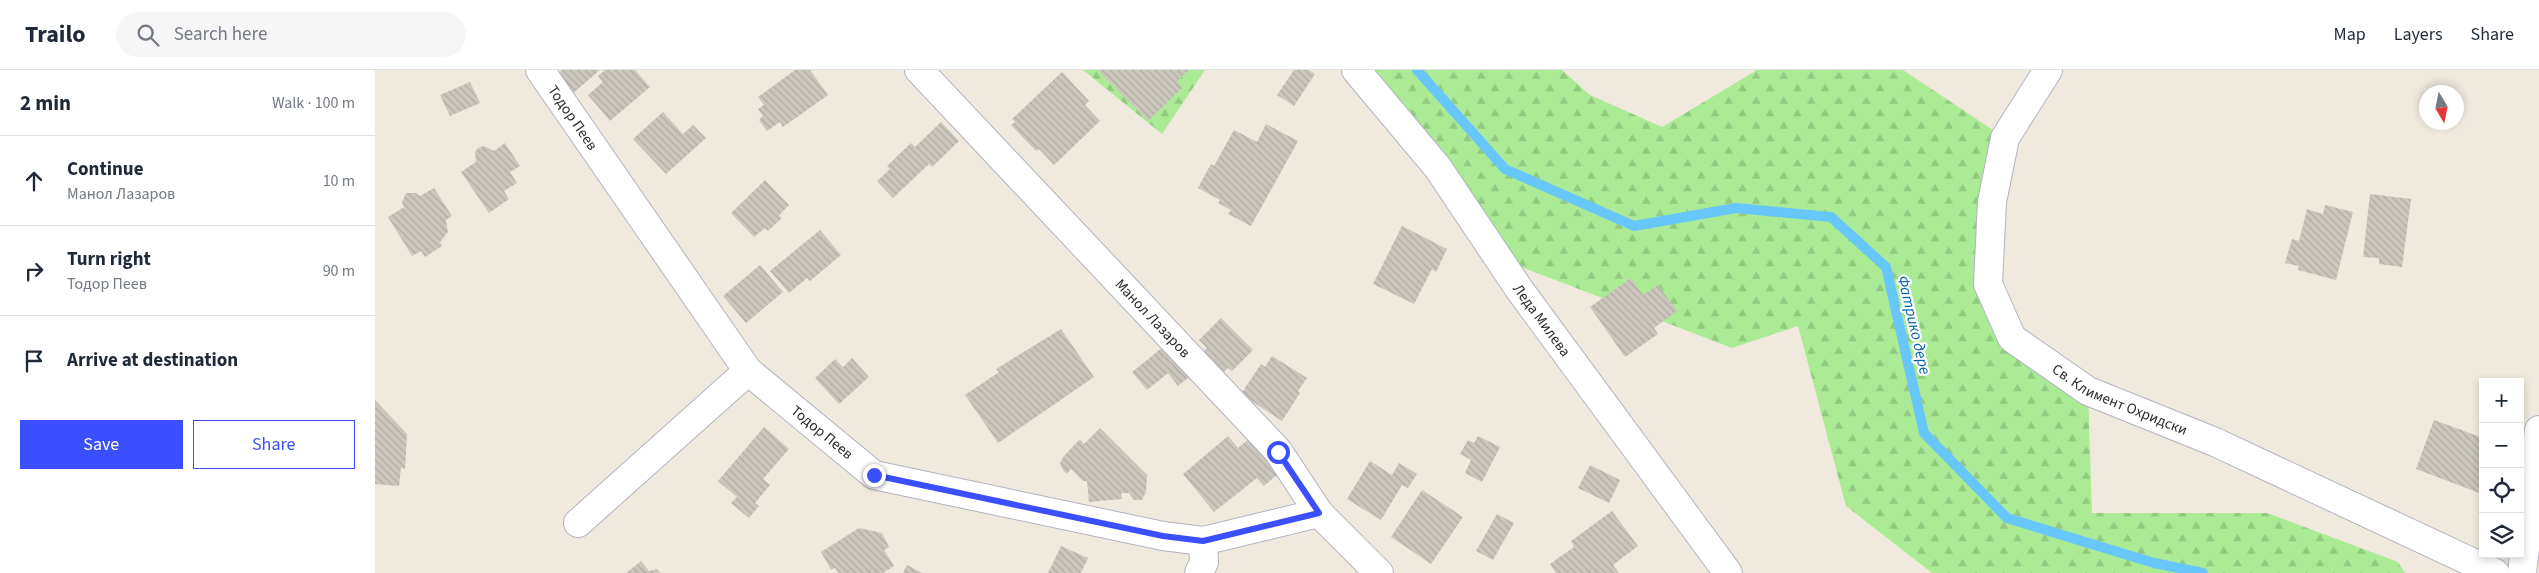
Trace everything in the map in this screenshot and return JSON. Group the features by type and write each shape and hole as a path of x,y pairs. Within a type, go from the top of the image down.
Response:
{"street":[{"name":"Тодор Пеев","path":"540,70 748,371 874,475 1163,536 1203,541 1319,513"},
{"name":"Манол Лазаров","path":"919,70 1278,452 1319,513 1379,573"},
{"name":"Леда Милева","path":"1356,70 1438,168 1519,289 1728,573"},
{"name":"Св. Климент Охридски","path":"2048,70 2005,138 1992,202 1988,284 2012,338 2088,391 2215,442 2495,573"},
{"path":"578,522 748,371"},
{"path":"2522,573 2539,430"},
{"path":"1199,573 1204,562 1203,541"}],"green space":[{"path":"1083,70 1205,70 1162,134"},
{"path":"1348,70 1562,70 1590,95 1662,127 1757,70 1903,70 2005,138 1988,284 2012,338 2088,391 2092,513 2267,513 2398,562 2405,573 1932,573 1846,506 1798,326 1732,348 1493,256"}],"building":[{"path":"562,70 600,70 572,94 556,75"},
{"path":"605,70 635,70 650,87 610,121 588,95 603,82 598,76"},
{"path":"795,70 810,70 828,95 783,127 780,122 767,131 759,120 763,116 758,109 764,105 758,97"},
{"path":"1098,70 1189,70 1176,82 1182,88 1148,121"},
{"path":"1294,70 1309,70 1315,74 1294,106 1277,95"},
{"path":"1062,72 1089,101 1085,105 1100,121 1054,165 1039,149 1036,151 1011,125 1015,122 1012,119"},
{"path":"470,82 480,103 450,116 440,95"},
{"path":"663,112 683,134 693,125 706,138 666,174 633,139"},
{"path":"941,122 959,141 932,167 929,164 893,198 877,181 890,169 887,166 911,143 915,147"},
{"path":"1266,124 1298,141 1251,226 1228,214 1231,210 1218,203 1220,200 1198,188 1211,164 1214,166 1234,130 1257,142"},
{"path":"505,143 520,166 510,172 517,183 504,191 509,199 489,213 461,172 476,162 475,152 478,148 484,146 494,151"},
{"path":"765,180 789,205 779,215 782,218 768,231 765,228 754,237 731,213"},
{"path":"434,188 452,216 446,220 448,232 440,242 442,246 425,257 421,251 412,256 388,217 404,207 402,202 406,193 416,193 420,196"},
{"path":"2370,194 2411,199 2402,267 2379,264 2379,258 2363,257"},
{"path":"2325,205 2353,212 2336,280 2298,270 2299,266 2285,263 2292,239 2299,241 2307,209 2323,214"},
{"path":"1402,226 1447,249 1436,272 1432,269 1414,304 1373,284"},
{"path":"820,230 841,255 810,281 807,278 789,293 770,271"},
{"path":"760,265 783,292 746,323 723,296"},
{"path":"1631,278 1643,295 1658,285 1677,311 1654,328 1658,334 1625,357 1590,307"},
{"path":"1221,318 1253,350 1232,371 1228,368 1224,372 1203,352 1207,348 1199,340"},
{"path":"1061,329 1094,377 998,443 965,395 999,372 996,369"},
{"path":"1168,343 1193,374 1178,386 1168,373 1147,390 1132,372"},
{"path":"1272,356 1307,378 1282,421 1241,394 1261,364 1265,367"},
{"path":"852,358 869,377 839,404 815,378 835,359 843,367"},
{"path":"375,400 407,434 405,469 401,468 399,486 375,484"},
{"path":"2434,420 2479,437 2479,493 2416,469"},
{"path":"764,427 789,449 763,479 770,485 755,503 759,506 749,518 731,503 737,497 718,481"},
{"path":"1100,428 1147,475 1146,492 1142,500 1134,500 1129,493 1121,493 1122,499 1089,502 1087,481 1083,481 1071,469 1067,474 1063,470 1060,463 1064,456 1080,439 1084,444"},
{"path":"1228,436 1238,448 1250,438 1278,474 1264,486 1257,478 1214,512 1183,474"},
{"path":"1478,436 1500,447 1482,482 1465,473 1471,460 1460,454 1468,440 1474,443"},
{"path":"1370,461 1392,475 1399,463 1417,474 1408,488 1402,485 1381,520 1347,499"},
{"path":"1590,465 1620,480 1609,503 1578,488"},
{"path":"1422,490 1463,517 1431,564 1391,537"},
{"path":"1612,511 1638,546 1613,565 1619,573 1556,573 1550,564 1574,547 1571,541"},
{"path":"1497,514 1514,523 1493,560 1476,551"},
{"path":"859,528 882,533 889,547 884,550 894,566 883,573 838,573 835,568 831,570 821,552"},
{"path":"1061,546 1088,558 1081,573 1048,573"},
{"path":"641,561 649,571 657,569 660,573 626,573"},
{"path":"907,565 922,573 903,573"}],"waterway":[{"name":"Фатрико дере","path":"1417,70 1505,169 1634,226 1736,208 1831,217 1886,267 1924,433 2007,518 2154,563 2203,573"}],"route":[{"path":"874,475 1163,536 1203,541 1319,513 1278,452"}]}
